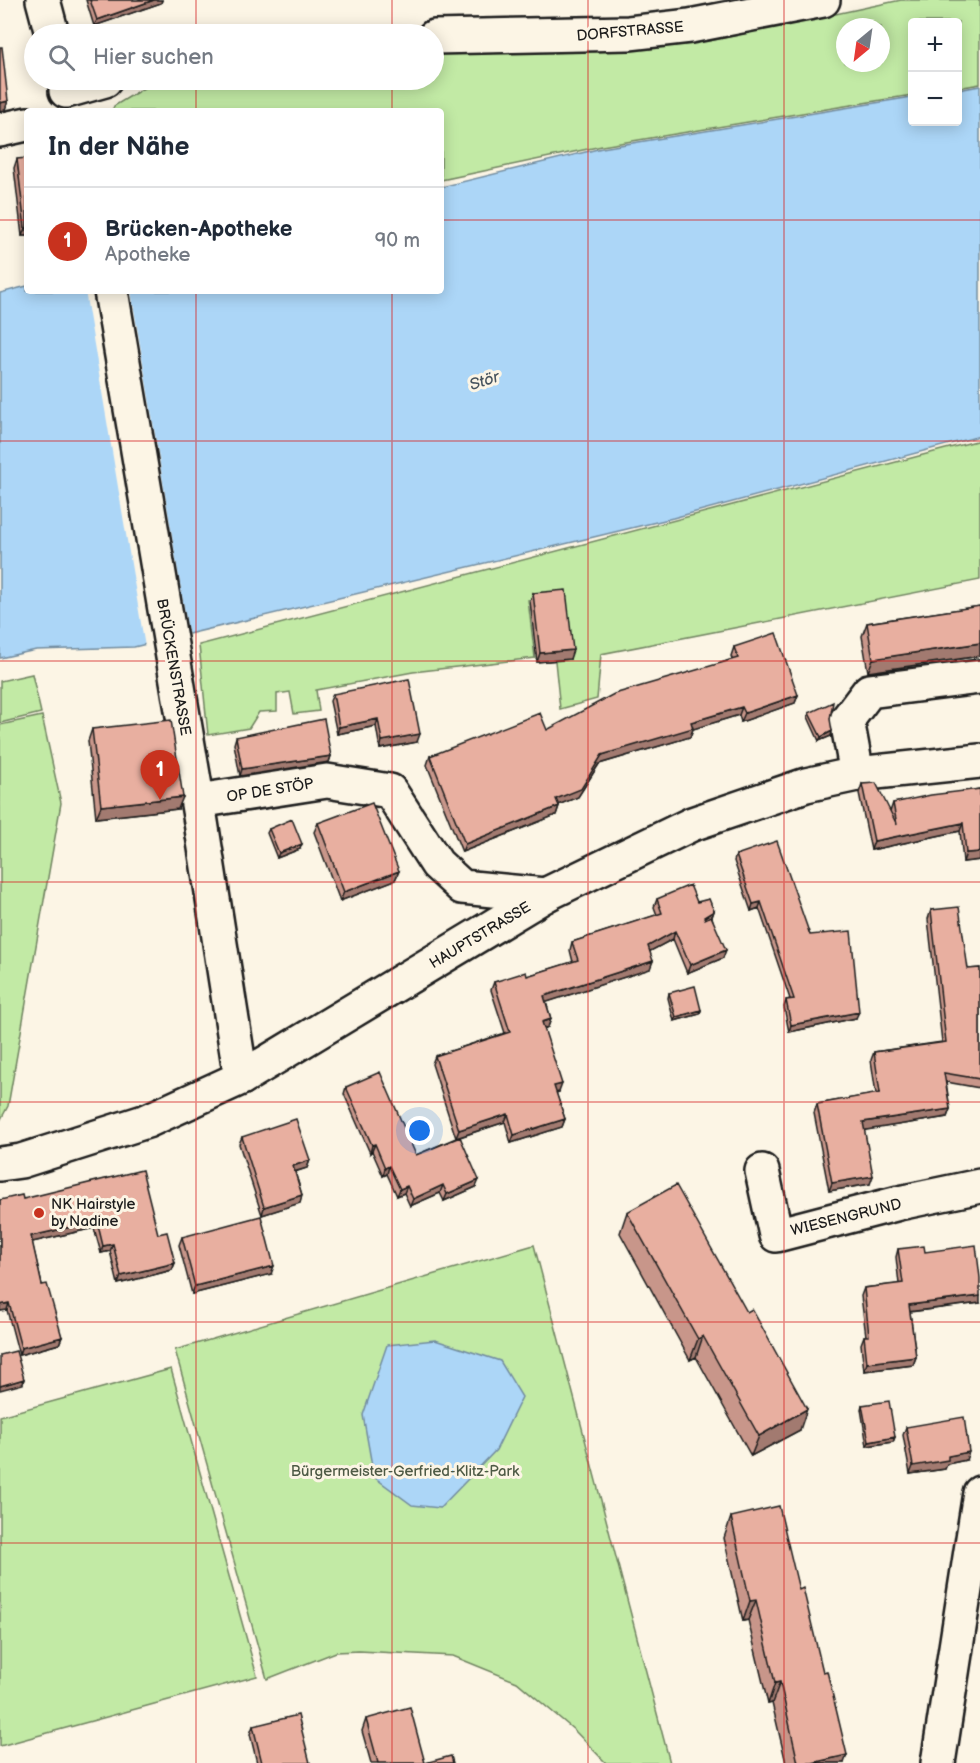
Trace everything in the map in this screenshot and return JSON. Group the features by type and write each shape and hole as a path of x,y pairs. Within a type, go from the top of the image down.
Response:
{"street":[{"path":"43,0 49,24"},
{"name":"DORFSTRASSE","path":"444,37 629,33 690,26 823,0"},
{"path":"0,130 24,125"},
{"name":"BRÜCKENSTRASSE","path":"112,294 198,801 242,1078"},
{"path":"857,774 847,720 869,691 980,677"},
{"name":"HAUPTSTRASSE","path":"0,1164 21,1161 147,1121 242,1078 545,895 600,866 702,820 806,785 857,774 980,761"},
{"name":"OP DE STÖP","path":"198,801 327,781 390,791 437,864 462,887 545,895"},
{"name":"WIESENGRUND","path":"762,1172 776,1235 899,1203 980,1186"},
{"path":"938,1763 980,1493"}],"green space":[{"path":"901,0 980,0 980,84 962,87 962,18 908,18 908,96 602,146 444,179 444,108 113,108 140,90 444,90 444,52 618,50 714,40"},
{"path":"980,440 980,580 601,654 597,699 560,709 555,661 570,659 564,597 528,600 535,658 413,672 316,690 319,711 294,714 290,692 277,694 277,711 259,712 249,728 208,735 199,645"},
{"path":"32,674 41,713 0,723 0,681"},
{"path":"42,716 61,803 8,1106 0,1121 0,725"},
{"name":"Bürgermeister-Gerfried-Klitz-Park","path":"534,1245 670,1763 606,1763 574,1730 517,1682 453,1656 336,1652 267,1679 175,1350"},
{"path":"171,1369 257,1676 0,1746 0,1416"}],"water":[{"name":"Stör","path":"980,86 980,436 673,518 134,647 36,650 0,658 0,293 24,287 24,294 444,294 444,186 602,148 908,98 908,126 962,126 962,89"},
{"path":"435,1340 500,1361 522,1397 496,1450 440,1508 412,1505 374,1477 363,1415 387,1345"}],"pier":[{"path":"86,294 132,294 189,637 145,647"}],"building":[{"path":"90,0 154,0 97,20"},
{"path":"0,47 2,47 8,101 0,103"},
{"path":"24,158 24,219 17,159"},
{"path":"566,590 573,650 540,653 533,593"},
{"path":"980,606 980,643 873,659 867,623"},
{"path":"776,633 798,695 745,713 742,707 691,722 693,728 602,755 581,789 556,799 559,806 465,844 430,756 540,713 547,730 614,694 738,658 734,647"},
{"path":"409,679 420,734 382,741 378,719 339,727 333,694"},
{"path":"833,702 830,719 832,731 821,737 809,713"},
{"path":"324,719 331,756 242,769 236,737"},
{"path":"171,720 183,797 101,806 92,729"},
{"path":"876,783 897,825 893,803 931,795 980,789 980,852 966,853 963,823 874,841 862,784"},
{"path":"372,803 399,871 344,892 318,823"},
{"path":"292,819 302,844 279,853 269,829"},
{"path":"777,841 810,935 851,931 859,1012 791,1025 786,1000 794,999 761,902 753,904 736,855"},
{"path":"690,885 697,902 709,899 714,911 704,917 705,919 711,916 726,950 690,965 675,931 648,946 653,961 544,996 551,1019 542,1022 562,1084 554,1086 565,1119 514,1135 508,1114 459,1130 435,1056 510,1032 494,982 526,972 527,976 578,960 572,942 662,913 657,899"},
{"path":"959,907 968,969 980,968 980,1079 944,1073 950,1109 863,1122 873,1176 832,1183 817,1104 880,1093 874,1052 946,1042 931,910"},
{"path":"695,986 701,1010 676,1017 669,993"},
{"path":"380,1072 416,1155 460,1137 479,1180 447,1194 443,1185 413,1199 407,1186 400,1189 389,1166 385,1168 375,1144 372,1145 346,1087"},
{"path":"296,1119 310,1160 293,1166 302,1195 264,1207 242,1137"},
{"path":"142,1170 158,1234 167,1232 175,1263 121,1276 113,1244 103,1246 97,1221 31,1236 42,1285 47,1284 62,1337 21,1348 9,1303 0,1305 0,1200 22,1195 23,1199"},
{"path":"676,1185 747,1312 752,1309 807,1409 759,1436 703,1336 698,1339 627,1212"},
{"path":"261,1216 274,1266 195,1286 182,1237"},
{"path":"976,1245 980,1296 909,1305 916,1357 867,1363 864,1336 869,1336 864,1288 903,1283 898,1249 924,1246 925,1252"},
{"path":"16,1351 24,1379 0,1386 0,1355"},
{"path":"889,1401 895,1437 869,1442 862,1405"},
{"path":"964,1417 969,1452 948,1456 948,1460 913,1466 906,1427"},
{"path":"779,1506 799,1590 803,1588 823,1672 827,1671 847,1755 812,1763 798,1763 780,1682 775,1683 756,1600 750,1601 731,1517"},
{"path":"410,1707 425,1763 378,1763 366,1719"},
{"path":"298,1715 310,1763 262,1763 253,1726"},
{"path":"451,1756 453,1763 425,1763"}],"place":[{"name":"Brücken-Apotheke","path":"160,800"},
{"name":"NK Hairstyle by Nadine","path":"39,1213"}]}
